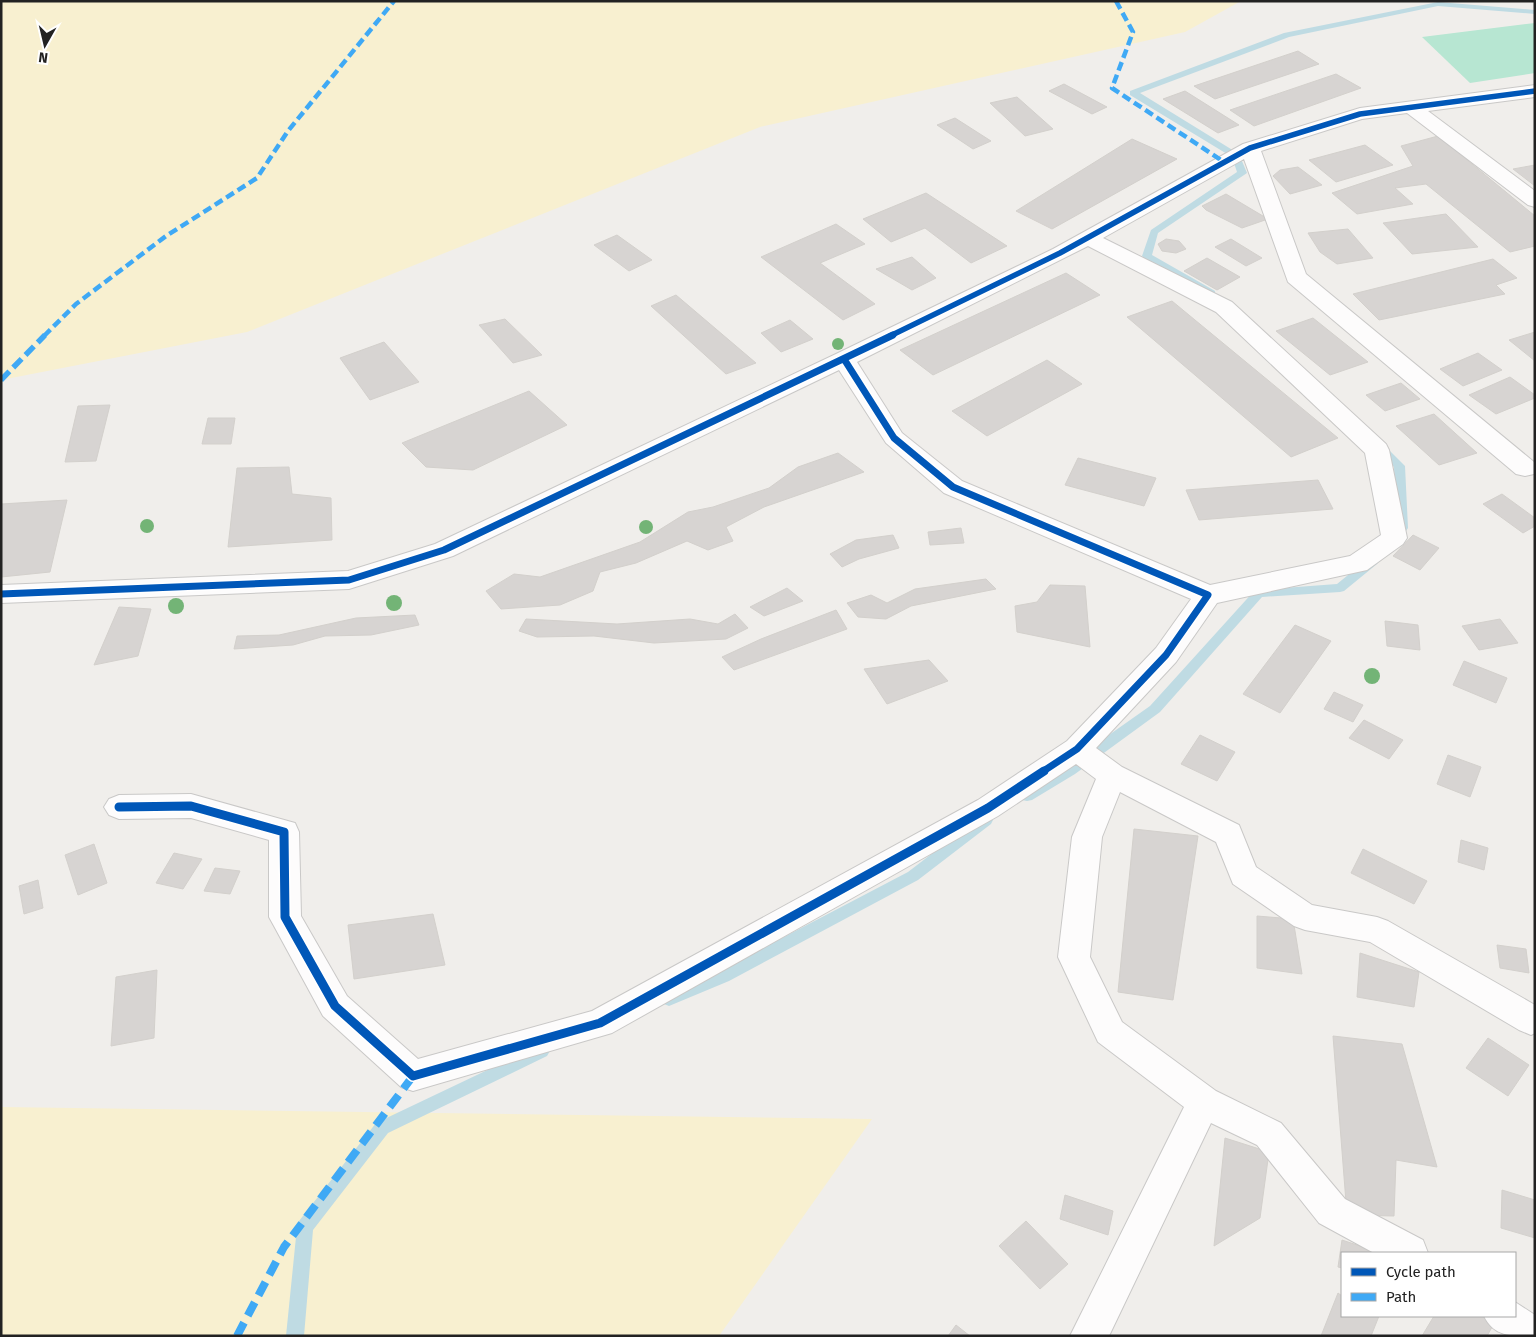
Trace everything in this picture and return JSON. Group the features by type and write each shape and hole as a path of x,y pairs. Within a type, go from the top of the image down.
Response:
{"street":[{"path":"1,594 348,580 444,550 844,359 1060,253 1250,148 1360,114 1535,91"},
{"path":"1411,107 1535,202"},
{"path":"1250,148 1296,277 1525,468"},
{"path":"844,359 894,438 953,487 1208,595 1358,564 1394,538 1377,450 1224,307 1088,238"},
{"path":"119,807 191,806 284,832 285,918 335,1006 413,1076 600,1023 988,808 1078,749 1166,655 1208,595"},
{"path":"1078,749 1112,775 1228,834 1244,875 1305,917 1377,930 1531,1020"},
{"path":"1112,775 1087,837 1074,957 1110,1032 1204,1102 1269,1134 1332,1211 1408,1252"},
{"path":"1089,1336 1204,1102"},
{"path":"1504,1317 1532,1336"}],"sand":[{"path":"1,1 1241,1 1185,32 760,127 247,332 1,380"},
{"path":"1,1107 872,1119 719,1336 1,1336"}],"green space":[{"path":"1535,23 1535,73 1470,83 1422,37"}],"building":[{"path":"1298,51 1319,64 1215,99 1194,86"},
{"path":"1336,74 1361,88 1254,126 1230,110"},
{"path":"1064,84 1107,107 1092,114 1049,91"},
{"path":"1185,91 1239,125 1218,133 1163,99"},
{"path":"1017,97 1053,129 1025,136 990,103"},
{"path":"955,118 991,141 973,149 937,125"},
{"path":"1438,136 1535,216 1535,246 1510,252 1426,184 1395,188 1413,204 1357,214 1332,193 1413,166 1401,146"},
{"path":"1132,139 1177,159 1052,229 1016,211"},
{"path":"1365,145 1393,165 1336,182 1309,160"},
{"path":"1535,165 1535,186 1513,169"},
{"path":"1298,167 1322,185 1290,194 1273,176 1280,170"},
{"path":"926,193 1007,246 971,263 925,228 891,242 863,219"},
{"path":"1226,194 1268,219 1242,228 1206,210 1202,206"},
{"path":"1446,214 1478,247 1412,254 1383,223"},
{"path":"836,224 865,244 820,263 875,304 843,320 761,257"},
{"path":"1348,229 1373,258 1337,264 1320,252 1308,233"},
{"path":"617,235 652,260 629,271 594,245"},
{"path":"1166,239 1179,241 1186,249 1176,253 1162,251 1158,244"},
{"path":"1231,239 1262,258 1246,266 1215,247"},
{"path":"912,257 936,278 912,290 876,269"},
{"path":"1207,258 1240,277 1217,290 1184,271"},
{"path":"1493,259 1517,278 1496,285 1505,294 1379,320 1353,294"},
{"path":"1066,273 1100,295 933,375 900,350"},
{"path":"676,295 756,363 726,374 651,306"},
{"path":"1172,301 1338,438 1291,457 1127,317"},
{"path":"1313,318 1368,362 1330,375 1276,331"},
{"path":"505,319 542,355 513,363 479,325"},
{"path":"790,320 813,339 781,352 761,333"},
{"path":"1535,332 1535,361 1509,340"},
{"path":"384,342 419,382 370,400 340,358"},
{"path":"1478,353 1502,370 1463,386 1440,369"},
{"path":"1047,360 1082,384 987,436 952,411"},
{"path":"1510,377 1535,395 1535,398 1496,414 1469,395"},
{"path":"1401,383 1420,399 1385,411 1366,395"},
{"path":"529,391 567,425 473,470 426,467 402,443"},
{"path":"110,405 96,461 65,462 78,406"},
{"path":"1434,414 1477,453 1439,465 1396,426"},
{"path":"208,418 235,418 231,444 202,444"},
{"path":"838,453 864,472 764,507 726,527 733,541 708,550 687,541 636,563 600,572 593,591 560,605 501,609 486,591 514,574 540,577 640,542 688,512 713,507 769,488 798,467"},
{"path":"1078,458 1156,478 1144,506 1065,485"},
{"path":"289,467 292,494 331,498 332,540 228,547 237,468"},
{"path":"1318,480 1333,509 1199,520 1186,490"},
{"path":"1502,494 1535,518 1535,526 1523,533 1483,504"},
{"path":"67,500 50,572 1,577 1,504"},
{"path":"961,528 964,543 930,545 928,532"},
{"path":"893,535 899,548 859,559 842,567 830,554 856,540"},
{"path":"1413,535 1439,548 1420,570 1393,556"},
{"path":"986,579 996,589 911,606 886,619 858,617 847,603 871,595 887,603 915,589"},
{"path":"1050,585 1085,586 1090,647 1017,632 1015,606 1037,602"},
{"path":"787,588 803,601 764,616 750,607"},
{"path":"119,607 151,609 138,656 94,665"},
{"path":"836,610 847,629 734,670 722,657 761,639"},
{"path":"735,614 748,628 726,639 654,643 594,636 537,637 519,631 526,619 617,624 690,619 718,624"},
{"path":"415,615 419,625 371,635 325,636 293,645 234,649 237,636 279,635 356,618"},
{"path":"1500,619 1518,643 1479,650 1462,626"},
{"path":"1385,621 1418,625 1420,650 1387,646"},
{"path":"1295,625 1331,641 1280,713 1243,694"},
{"path":"929,660 948,681 887,704 864,669"},
{"path":"1464,661 1507,678 1496,703 1453,685"},
{"path":"1334,692 1363,705 1353,722 1324,709"},
{"path":"1364,720 1403,740 1389,759 1349,738"},
{"path":"1200,735 1235,752 1217,781 1181,764"},
{"path":"1448,755 1481,767 1470,797 1437,784"},
{"path":"1134,829 1198,836 1173,1000 1118,992"},
{"path":"1461,840 1488,848 1484,870 1458,862"},
{"path":"94,844 107,883 78,895 65,855"},
{"path":"1363,849 1427,881 1414,904 1351,873"},
{"path":"174,853 202,859 183,889 156,883"},
{"path":"215,868 240,871 230,894 204,891"},
{"path":"38,880 43,908 24,914 19,886"},
{"path":"433,914 445,965 354,979 348,925"},
{"path":"1257,916 1293,919 1302,974 1257,968"},
{"path":"1497,945 1526,949 1529,973 1500,968"},
{"path":"1360,953 1419,972 1414,1007 1357,997"},
{"path":"157,970 154,1038 111,1046 116,977"},
{"path":"1333,1036 1402,1044 1437,1167 1396,1160 1394,1216 1347,1215"},
{"path":"1488,1038 1529,1065 1508,1096 1466,1068"},
{"path":"1225,1138 1269,1152 1260,1218 1214,1246"},
{"path":"1502,1190 1535,1200 1535,1238 1501,1228"},
{"path":"1065,1195 1113,1211 1108,1235 1060,1219"},
{"path":"1026,1221 1068,1264 1040,1289 999,1246"},
{"path":"1342,1240 1378,1252 1341,1252 1341,1268 1338,1267"},
{"path":"1338,1293 1341,1295 1341,1317 1379,1317 1371,1336 1321,1336"},
{"path":"1433,1317 1491,1317 1496,1320 1487,1336 1422,1336"},
{"path":"956,1325 970,1336 948,1336"}],"waterway":[{"path":"1212,293 1147,256 1154,232 1242,173 1236,156 1133,93 1287,35 1438,4 1535,12"},
{"path":"1379,447 1399,466 1402,528"},
{"path":"1027,796 1070,770 1155,709 1259,593 1340,588 1373,561"},
{"path":"669,999 724,976 913,876 986,820"},
{"path":"295,1336 305,1227 382,1128 542,1051"}],"marked path":[{"path":"1,380 76,304 166,236 257,178 288,131 394,1"},
{"path":"1116,1 1133,32 1112,88 1224,162"},
{"path":"237,1336 284,1247 413,1076"}],"cycle path":[{"path":"1,594 349,580 444,550 844,359 1060,253 1250,148 1360,114 1535,91"},
{"path":"119,807 191,806 284,832 285,917 335,1006 413,1076 600,1023 988,808 1077,749 1166,655 1208,595 953,487 894,438 844,359"}]}
